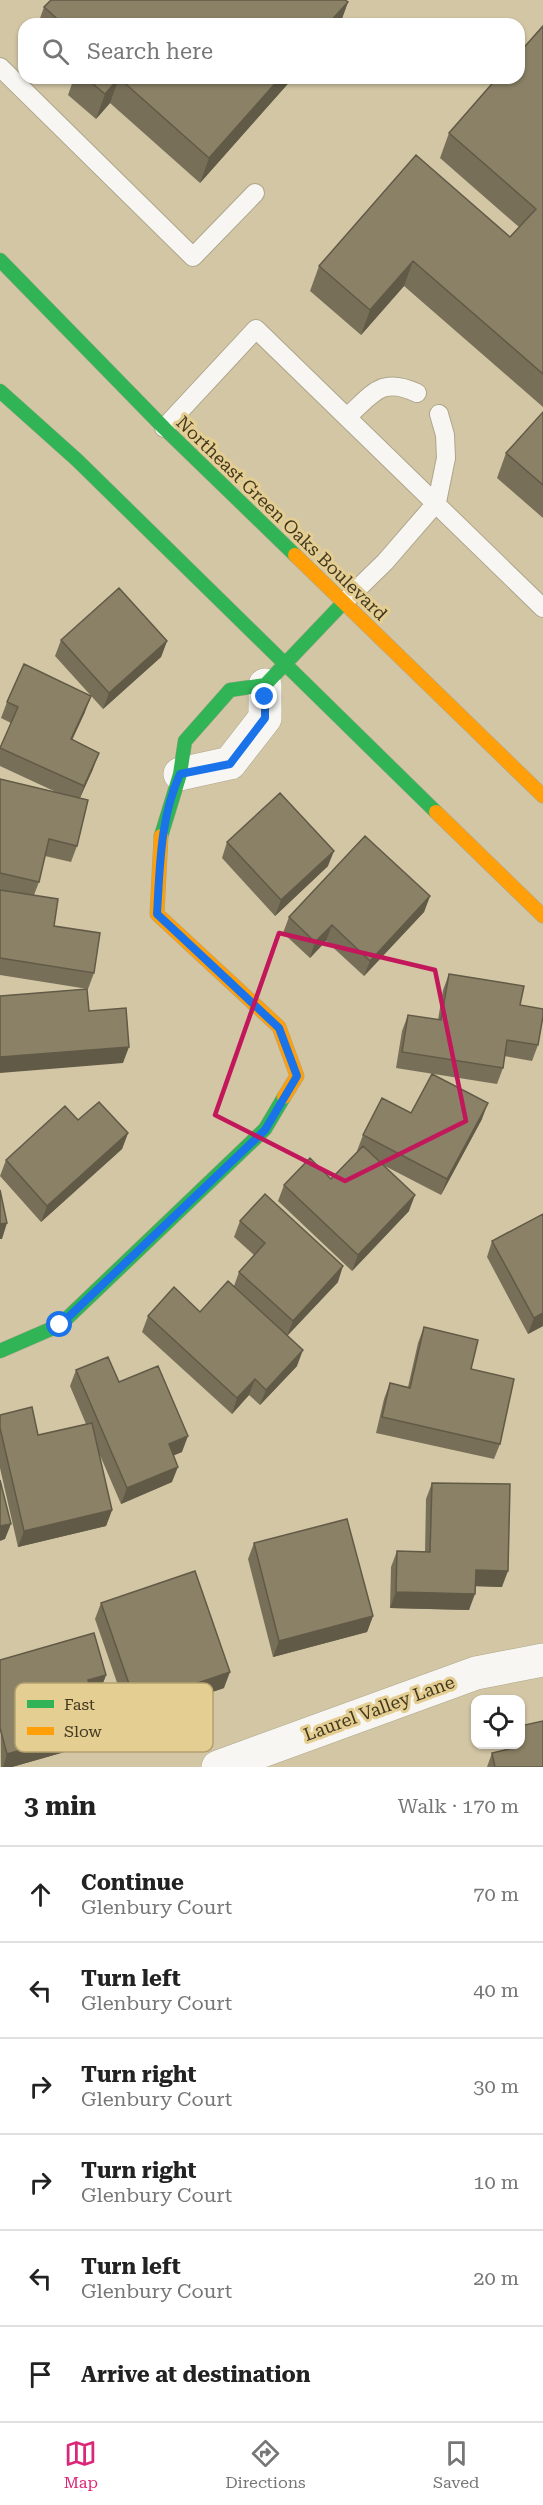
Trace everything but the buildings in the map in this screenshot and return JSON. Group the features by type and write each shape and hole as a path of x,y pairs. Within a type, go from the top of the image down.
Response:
{"main road":[{"name":"Northeast Green Oaks Boulevard","path":"0,260 164,428 543,796"},
{"path":"0,391 77,460 275,675 543,916"},
{"path":"0,1351 60,1325 265,1130 297,1076 279,1028 157,914 161,835 180,774 185,741 230,690 275,675 343,603"}],"street":[{"path":"180,774 230,764 265,718 275,675"},
{"name":"Laurel Valley Lane","path":"218,1767 476,1673 543,1660"}],"lane":[{"path":"0,67 193,257 255,193"},
{"path":"164,428 256,330 543,608"},
{"path":"347,417 385,386 402,386 417,393"},
{"path":"343,603 385,562 436,502 446,458 445,435 439,414"}],"highlighted area":[{"path":"279,933 435,970 466,1121 345,1181 215,1115"}],"traffic: fast":[{"path":"0,260 164,428 295,555"},
{"path":"0,391 77,460 436,812"},
{"path":"161,836 180,774 185,741 230,690 265,685 343,603"},
{"path":"0,1351 60,1325 265,1129 284,1097"}],"traffic: slow":[{"path":"295,555 543,796"},
{"path":"436,812 543,916"},
{"path":"161,836 157,914 279,1027 297,1076 284,1097"}],"route":[{"path":"60,1325 265,1130 297,1076 279,1028 157,914 161,835 180,774 230,764 265,718 265,697"}]}
